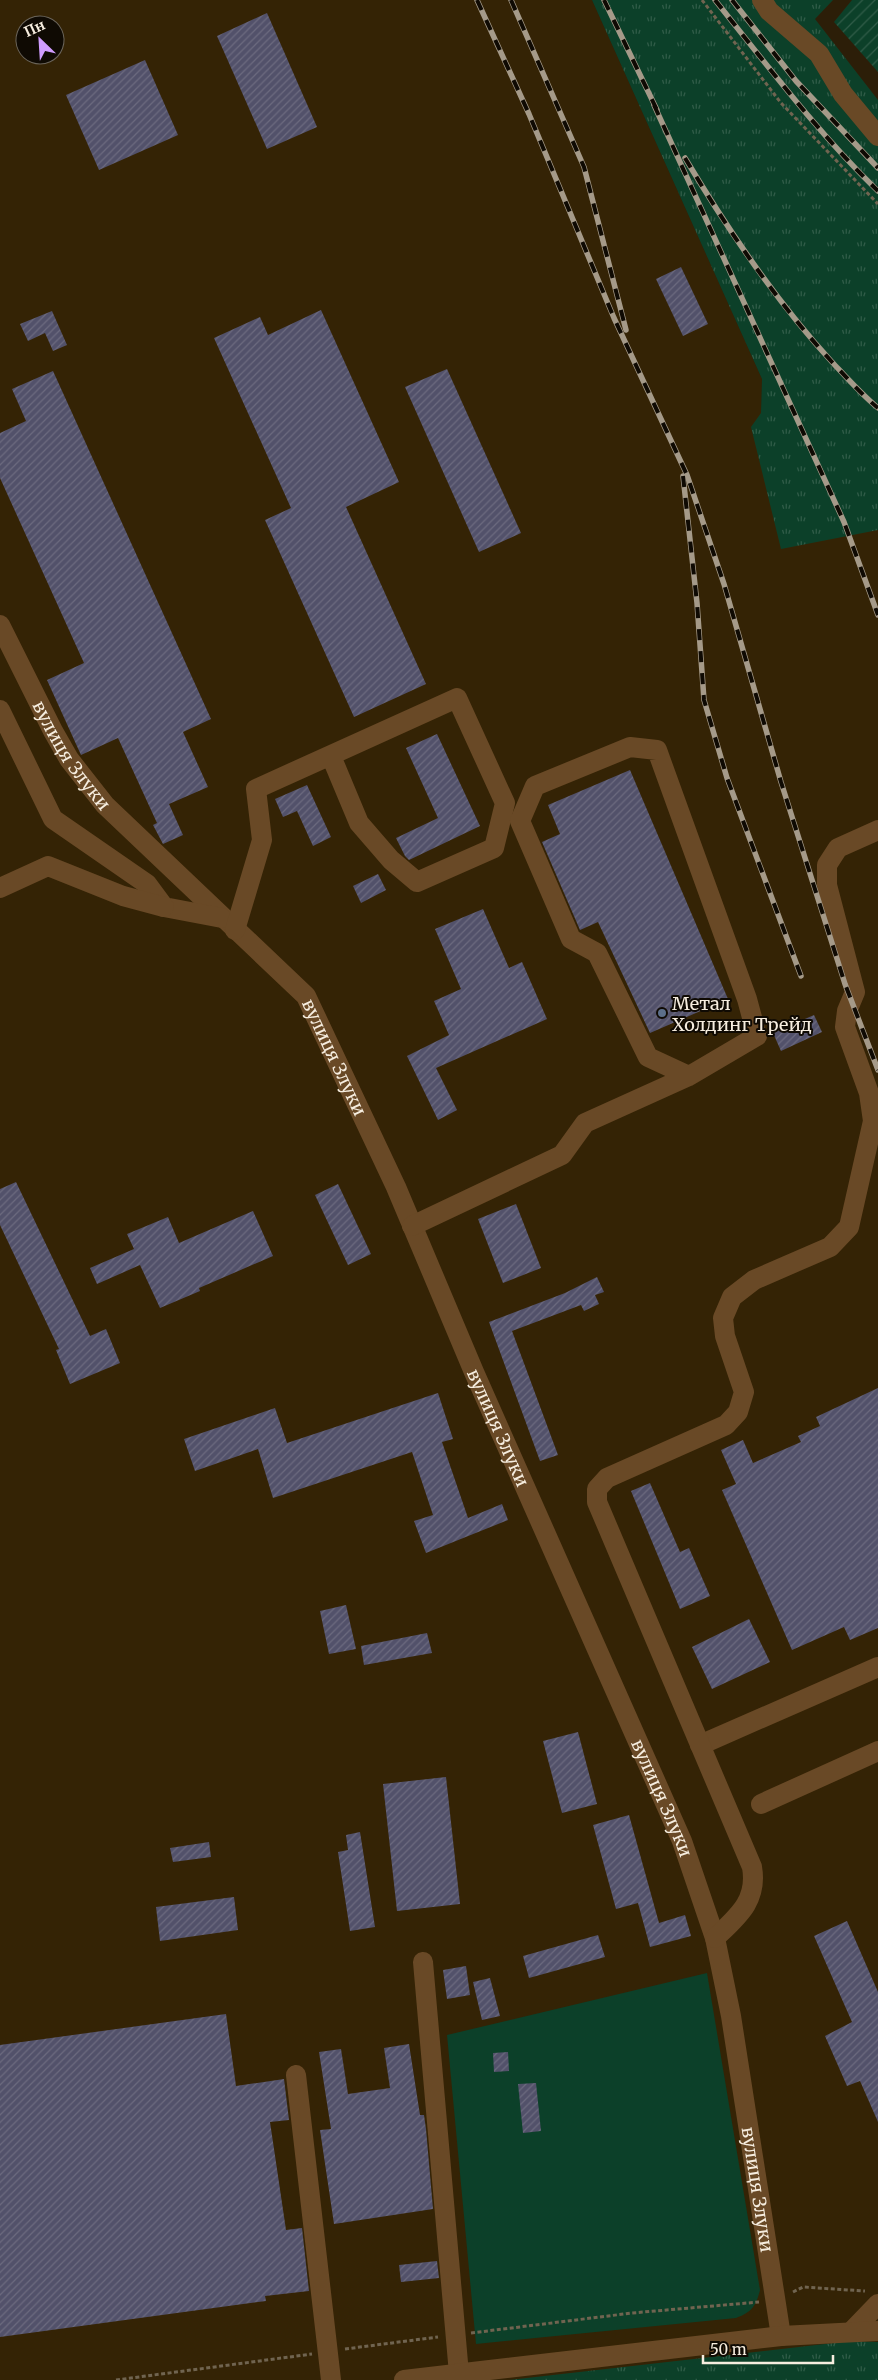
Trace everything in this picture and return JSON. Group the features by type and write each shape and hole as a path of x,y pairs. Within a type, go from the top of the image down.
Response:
{"street":[{"path":"762,0 769,11 819,54 842,94 878,136"},
{"name":"вулиця Злуки","path":"0,625 53,731 70,760 105,805 168,867 306,996 412,1226 474,1372 682,1841 715,1938 731,2016 781,2336"},
{"path":"0,888 48,866 123,896 229,924 262,840 256,789 457,698 505,803 494,848 417,882 391,860 358,822 332,756"},
{"path":"0,710 53,818 147,884 164,907"},
{"path":"412,1226 562,1155 584,1123 689,1076 757,1036 747,999 657,750 630,747 535,786 520,821 571,939 597,953 648,1057 689,1076"},
{"path":"715,1938 740,1913 750,1896 754,1882 752,1867 598,1502 597,1489 607,1478 726,1425 738,1412 744,1392 725,1336 723,1318 732,1297 754,1280 830,1247 849,1227 873,1121 869,1092 845,1027 847,1012 855,992 827,885 827,866 838,848 878,830"},
{"path":"700,1745 878,1667"},
{"path":"761,1804 878,1751"},
{"path":"423,1962 459,2374"},
{"path":"296,2076 320,2303 329,2351 331,2380"},
{"path":"851,2332 874,2298"},
{"path":"404,2380 781,2336 878,2330"}],"path":[{"path":"702,0 781,103 878,204"},
{"path":"116,2380 632,2313 776,2300 803,2287 874,2298"}],"shaded area":[{"path":"0,0 592,0 762,379 761,413 878,522 878,2380 0,2380"}],"green space":[{"path":"592,0 833,0 815,19 878,100 878,530 781,549 751,427 761,413 762,379"},
{"path":"852,0 878,0 878,72 834,22"},
{"path":"707,1973 760,2290 755,2304 750,2311 736,2318 476,2344 447,2035"},
{"path":"851,2341 878,2342 878,2380 509,2380"}],"building":[{"path":"267,13 317,127 267,149 217,36"},
{"path":"145,60 178,135 99,170 66,95"},
{"path":"681,267 708,324 683,336 656,279"},
{"path":"321,310 399,482 346,507 426,684 354,717 265,520 291,508 214,338 260,317 268,335"},
{"path":"52,311 67,345 53,351 45,333 28,341 20,324"},
{"path":"447,369 521,533 479,552 405,387"},
{"path":"53,371 211,719 183,732 208,787 169,804 183,835 163,844 153,825 157,823 118,738 81,755 47,680 84,663 0,478 0,433 26,421 12,389"},
{"path":"437,734 480,826 409,860 396,838 438,818 406,748"},
{"path":"630,770 728,999 650,1033 598,922 580,930 542,842 560,834 548,805"},
{"path":"307,785 331,837 313,846 297,811 283,817 275,799"},
{"path":"378,874 386,890 361,903 353,886"},
{"path":"483,909 509,968 522,962 547,1019 436,1068 457,1110 438,1120 407,1056 449,1035 434,1001 461,989 435,929"},
{"path":"814,1015 822,1032 781,1051 773,1033"},
{"path":"16,1182 90,1336 106,1329 120,1363 70,1384 56,1350 59,1349 0,1225 0,1189"},
{"path":"338,1184 371,1254 348,1265 315,1195"},
{"path":"516,1204 541,1268 503,1283 478,1219"},
{"path":"253,1211 273,1256 199,1288 200,1291 160,1308 140,1265 97,1284 90,1268 134,1249 127,1234 168,1217 179,1243"},
{"path":"597,1277 604,1292 595,1295 599,1304 584,1311 581,1305 512,1331 558,1455 540,1461 489,1322 565,1293"},
{"path":"878,1388 878,1628 850,1640 844,1627 792,1650 722,1490 736,1484 721,1450 743,1440 753,1463 801,1442 798,1436 820,1426 816,1417"},
{"path":"438,1393 453,1439 442,1442 468,1518 502,1504 508,1520 426,1553 414,1521 433,1515 412,1452 273,1498 258,1449 195,1471 184,1439 275,1408 287,1443"},
{"path":"650,1483 680,1552 689,1548 710,1596 680,1609 631,1491"},
{"path":"346,1605 356,1649 329,1654 320,1611"},
{"path":"749,1619 770,1662 712,1689 692,1647"},
{"path":"427,1633 432,1653 364,1665 361,1646"},
{"path":"578,1732 597,1804 562,1813 543,1741"},
{"path":"446,1777 460,1904 397,1911 383,1784"},
{"path":"629,1815 659,1923 685,1915 691,1936 650,1947 638,1903 616,1909 593,1825"},
{"path":"360,1832 375,1927 350,1931 338,1852 348,1850 346,1835"},
{"path":"209,1842 211,1857 173,1862 170,1848"},
{"path":"234,1897 238,1930 160,1941 156,1907"},
{"path":"847,1921 878,1992 878,2122 860,2081 847,2086 825,2036 852,2022 814,1936"},
{"path":"598,1935 605,1957 529,1978 523,1956"},
{"path":"466,1966 470,1995 447,1999 443,1970"},
{"path":"490,1978 500,2016 482,2020 473,1982"},
{"path":"226,2014 236,2086 284,2079 289,2120 270,2122 286,2230 302,2228 309,2291 265,2296 266,2301 0,2337 0,2045"},
{"path":"409,2044 420,2115 424,2115 433,2209 334,2224 320,2130 331,2129 319,2052 341,2049 348,2094 390,2088 384,2048"},
{"path":"508,2052 509,2071 494,2072 493,2053"},
{"path":"536,2083 541,2131 523,2133 518,2084"},
{"path":"437,2261 439,2278 401,2282 399,2265"}],"railway":[{"path":"477,0 529,114 614,318 687,475 724,584 781,782 845,984 878,1070"},
{"path":"511,0 584,167 626,330"},
{"path":"604,0 657,110"},
{"path":"715,0 814,122 878,191"},
{"path":"732,0 796,81 878,168"},
{"path":"654,105 844,522 878,615"},
{"path":"685,158 735,238 791,314 832,362 878,408"},
{"path":"683,476 697,603 704,700 727,778 801,976"}],"place":[{"name":"Метал Холдинг Трейд","path":"662,1013"}]}
